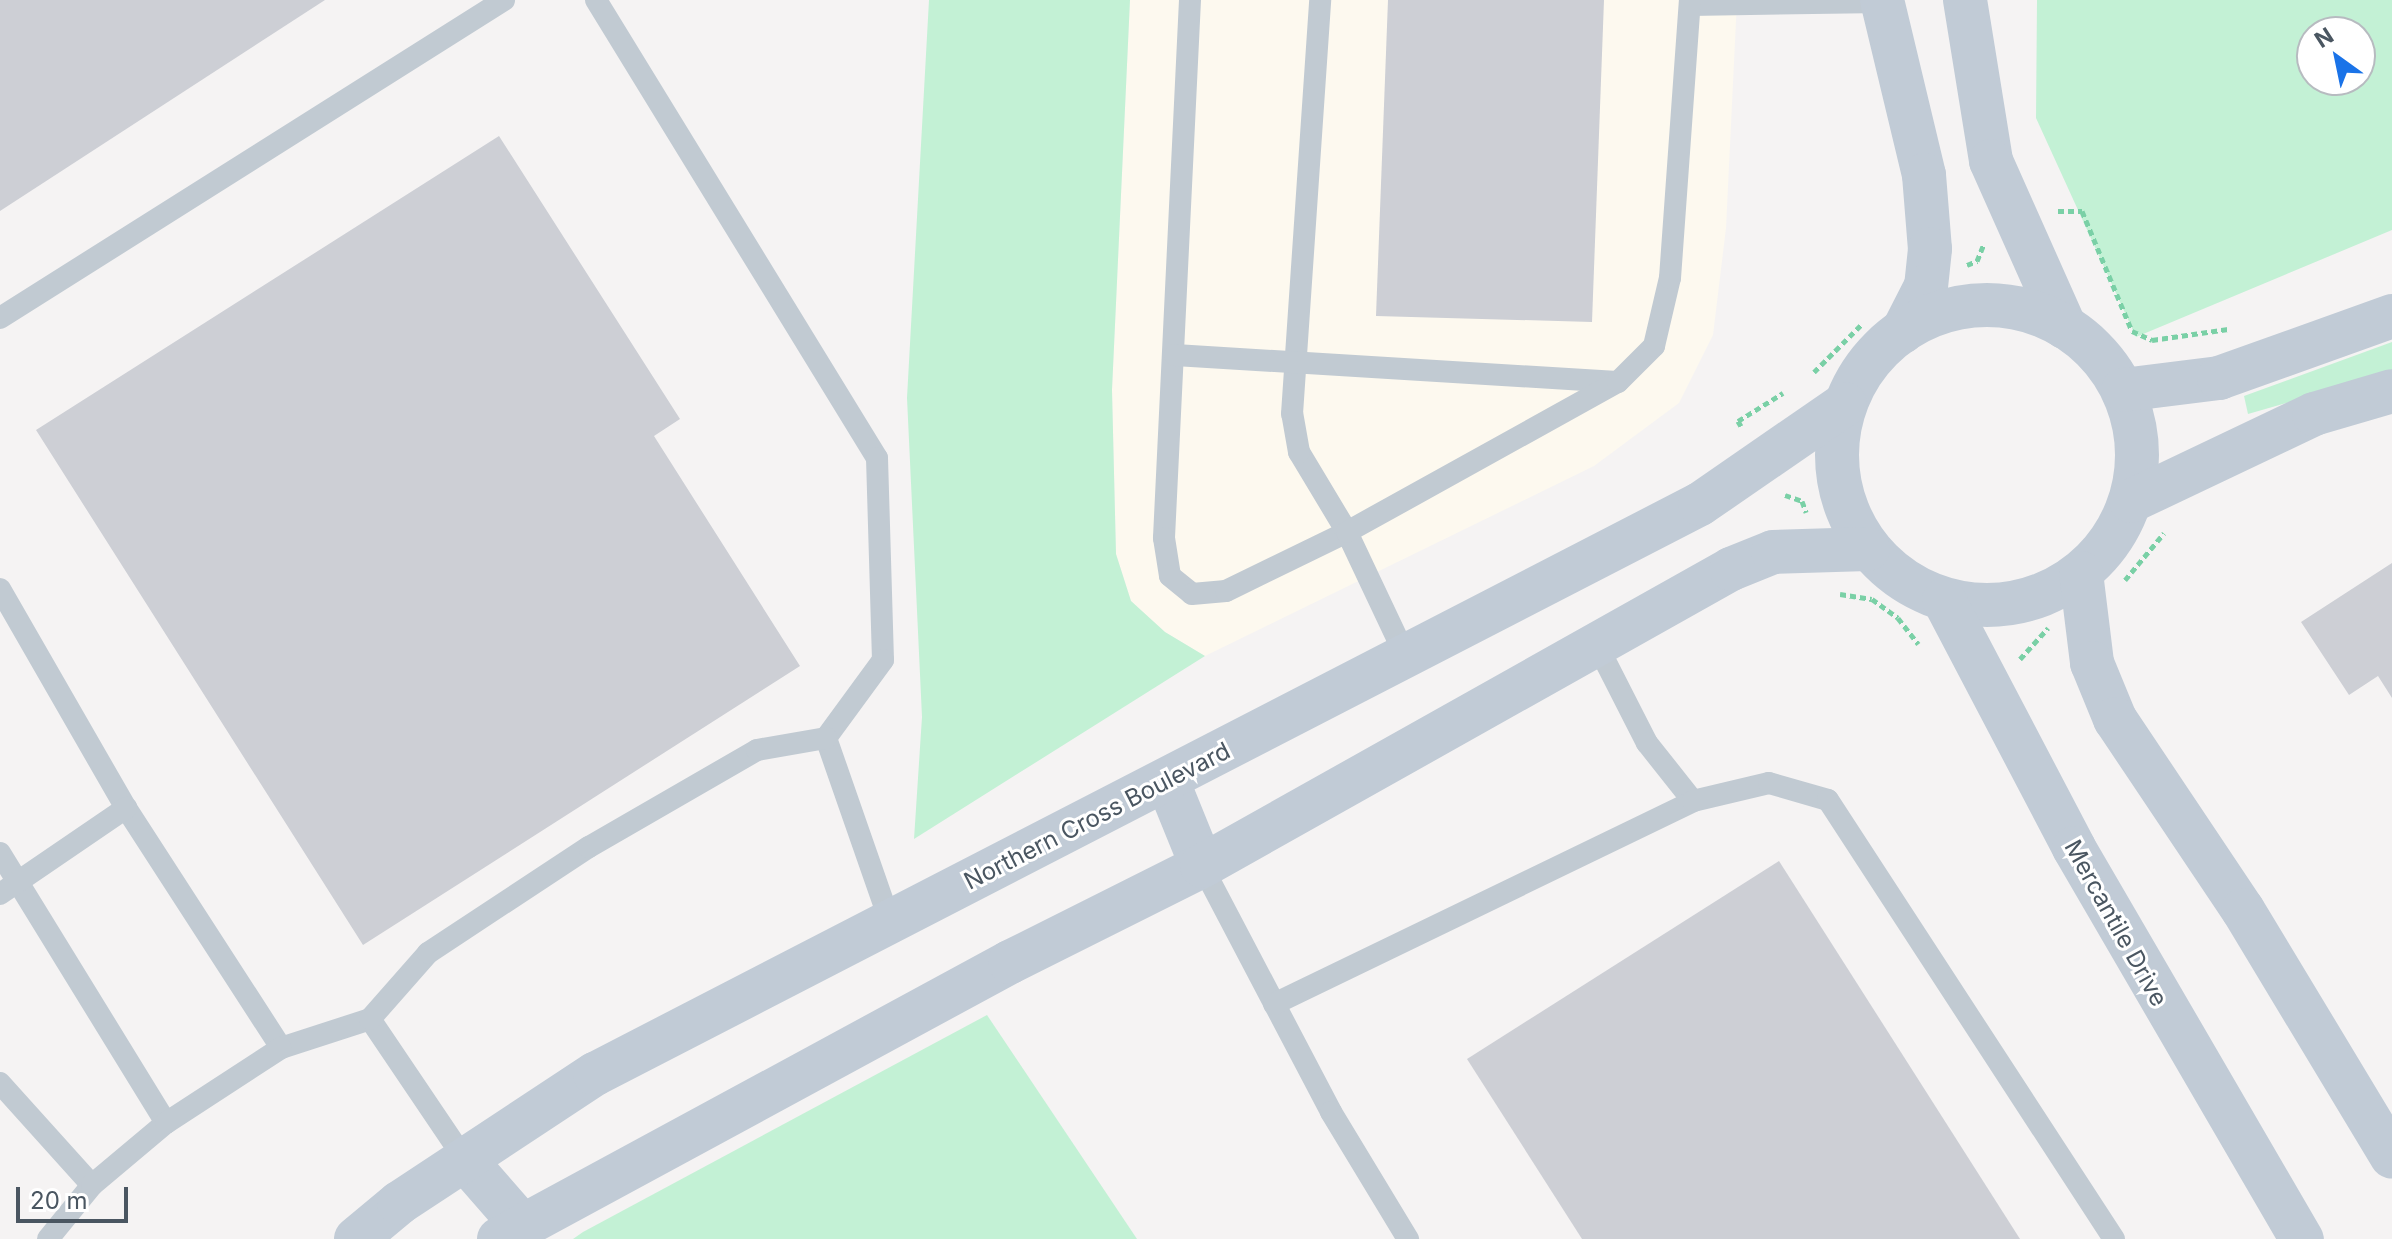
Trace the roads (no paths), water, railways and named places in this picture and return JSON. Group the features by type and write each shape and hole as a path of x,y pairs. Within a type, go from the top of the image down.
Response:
{"street":[{"path":"1965,0 1991,161 2065,327"},
{"path":"1883,1 1924,175 1930,249 1926,286 1884,322 1877,351 1845,404 1837,433 1841,495 1868,549 1915,588 1944,600 2001,605 2057,589 2081,573 2118,529 2131,501 2137,445 2123,390 2108,365 2065,327 2039,314 1983,304 1926,317 1884,322"},
{"path":"2123,390 2219,378 2392,316"},
{"path":"2131,501 2314,414 2392,391"},
{"name":"Northern Cross Boulevard","path":"356,1239 465,1160 595,1074 1700,504 1845,404"},
{"path":"465,1160 510,1231 1202,866 1597,645 1773,552 1868,549"},
{"path":"2081,573 2092,663 2115,719 2243,910 2392,1157"},
{"name":"Mercantile Drive","path":"1944,600 2097,889 2302,1239"},
{"path":"1167,780 1202,866"}],"lane":[{"path":"0,318 504,0"},
{"path":"48,1239 92,1185 166,1123 281,1048 370,1019 428,953 589,847 757,750 826,738 883,660 877,458 596,0"},
{"path":"1190,0 1164,538 1170,576 1192,594 1226,591 1347,532 1618,382 1654,346 1670,278 1690,2 1883,1"},
{"path":"1320,0 1292,414 1299,452 1347,532 1406,657"},
{"path":"1175,355 1618,382"},
{"path":"0,589 126,808 281,1048"},
{"path":"1597,645 1647,743 1693,801"},
{"path":"826,738 890,922"},
{"path":"1274,1004 1693,801 1769,783 1828,800 2114,1239"},
{"path":"0,894 126,808"},
{"path":"0,853 166,1123"},
{"path":"1202,866 1274,1004 1408,1239"},
{"path":"370,1019 465,1160"},
{"path":"0,1083 92,1185"}]}
